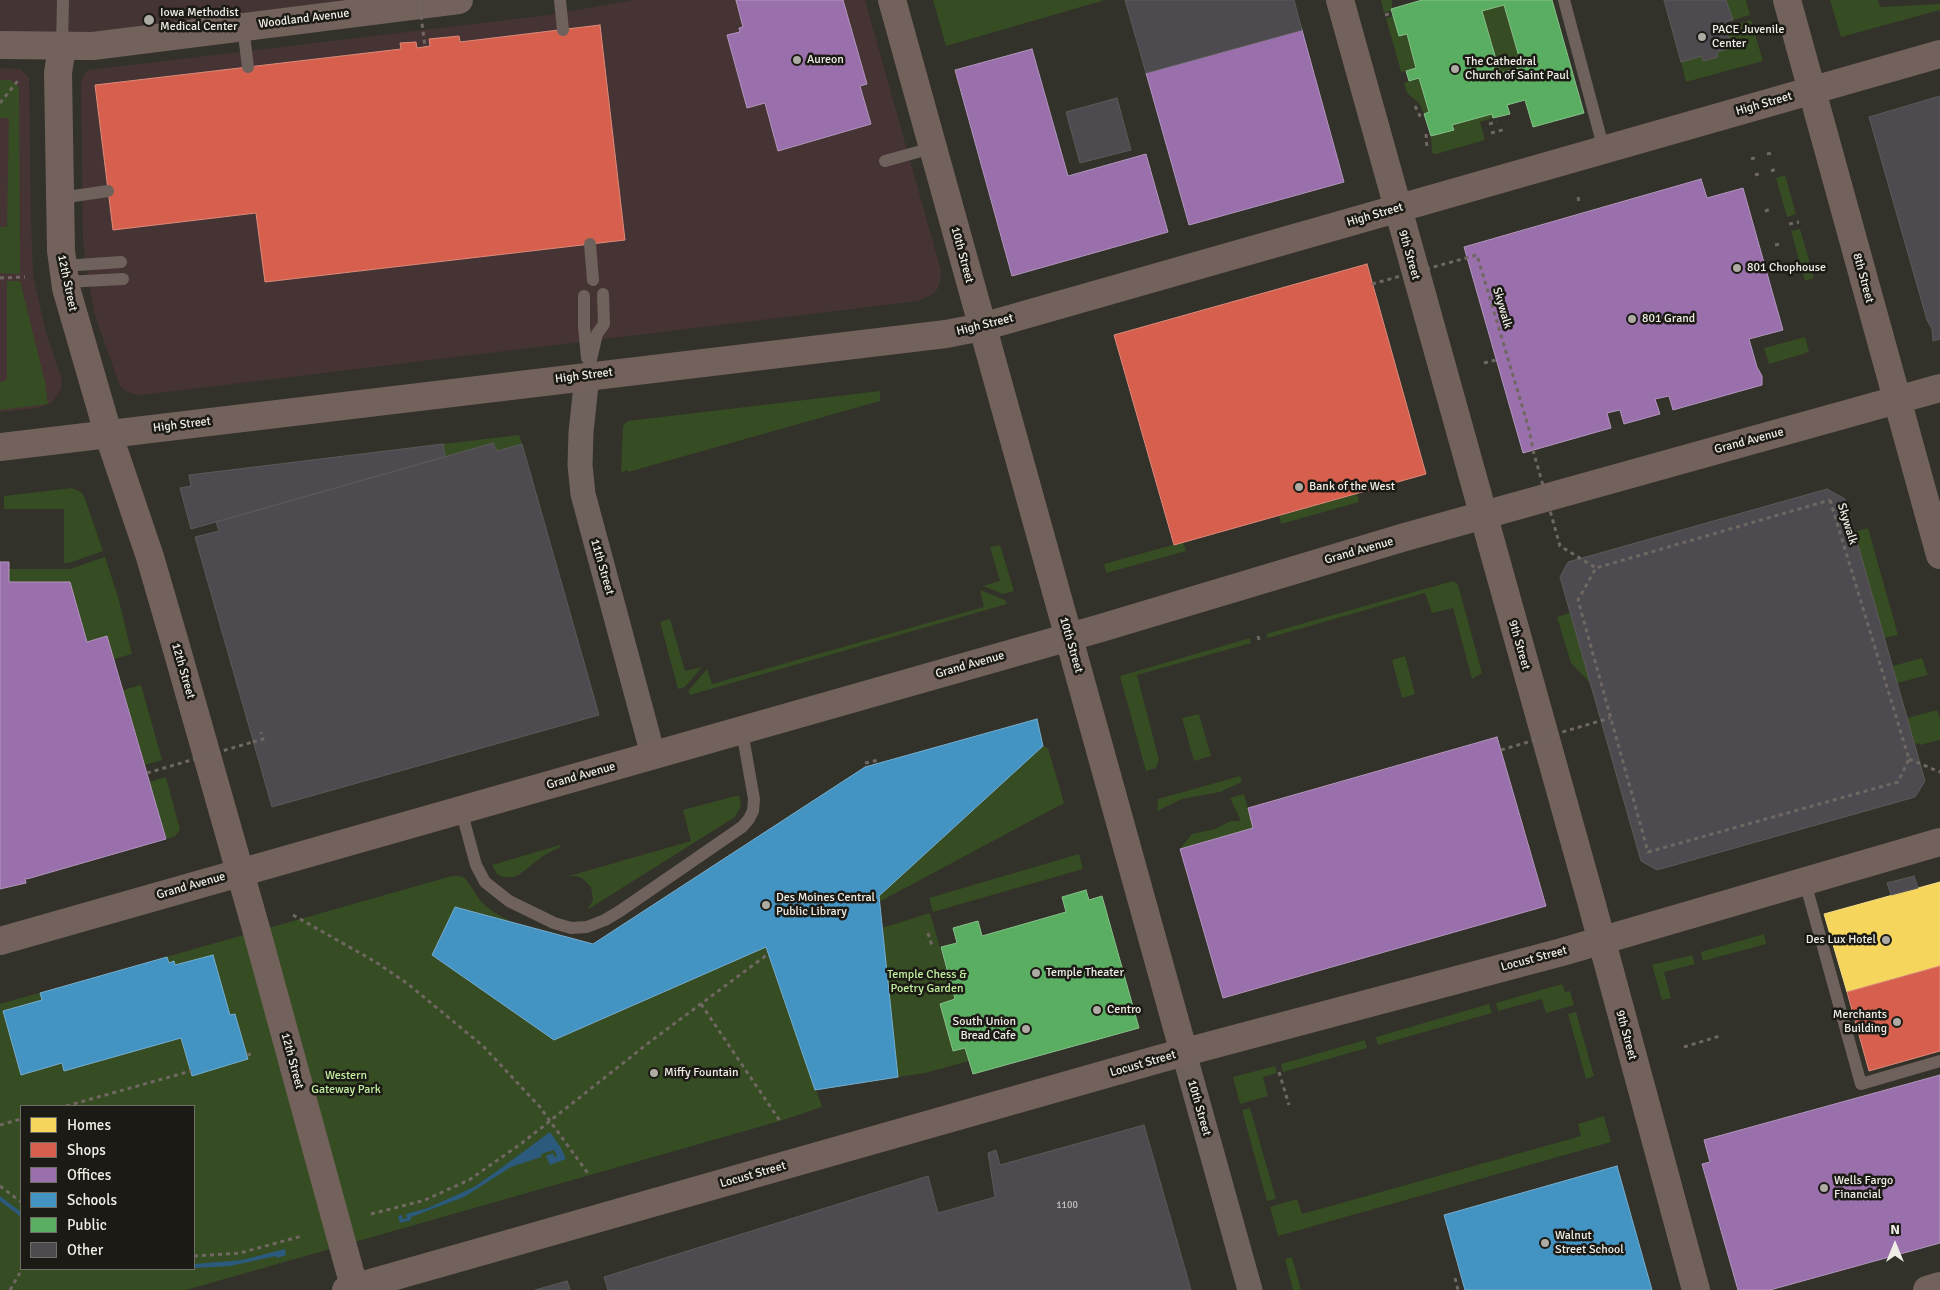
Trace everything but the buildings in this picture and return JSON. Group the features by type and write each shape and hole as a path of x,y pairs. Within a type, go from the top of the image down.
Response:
{"main road":[{"name":"Woodland Avenue","path":"0,46 93,46 459,0"},
{"name":"10th Street","path":"892,0 1184,1053"},
{"name":"9th Street","path":"1340,0 1696,1290"},
{"name":"8th Street","path":"1787,0 1940,556"},
{"name":"12th Street","path":"62,46 58,73 60,251 64,274 108,434 150,557 240,872 352,1289"},
{"name":"High Street","path":"0,447 946,334 982,327 1940,54"},
{"name":"Grand Avenue","path":"0,941 742,731 1482,516 1940,388"},
{"name":"Locust Street","path":"352,1289 1184,1053 1601,941 1940,842"},
{"path":"1927,1290 1940,1286"}],"street":[{"name":"11th Street","path":"587,376 581,432 580,465 583,494 653,755"},
{"name":"10th Street","path":"1184,1053 1250,1290"}],"lane":[{"path":"62,46 63,0"},
{"path":"560,0 563,30"},
{"path":"1564,0 1604,150"},
{"path":"243,27 248,67"},
{"path":"885,161 932,148"},
{"path":"60,198 108,191"},
{"path":"590,244 593,280"},
{"path":"64,274 121,262"},
{"path":"64,274 123,279"},
{"path":"587,376 597,334 604,324 603,294"},
{"path":"584,296 587,376"},
{"path":"460,810 476,864 485,882 509,901 554,923 571,928 587,927 605,920 620,911 742,827 749,819 753,810 753,784 742,731"},
{"path":"1805,882 1862,1084 1940,1061"}],"path":[{"path":"419,0 425,47"},
{"path":"1385,16 1393,13"},
{"path":"0,103 20,78"},
{"path":"1415,106 1421,118"},
{"path":"1488,124 1497,122"},
{"path":"1491,133 1506,129"},
{"path":"1426,134 1427,150"},
{"path":"1766,154 1772,153"},
{"path":"1751,159 1758,157"},
{"path":"1771,171 1776,169"},
{"path":"1755,175 1762,173"},
{"path":"1765,211 1771,209"},
{"path":"1788,224 1799,222"},
{"path":"1775,245 1781,244"},
{"name":"Skywalk","path":"1372,284 1477,255 1529,429 1533,450 1560,546 1596,568 1830,500 1909,759"},
{"path":"0,278 25,277"},
{"path":"1484,363 1496,360"},
{"path":"1596,568 1578,600 1648,852 1898,782 1909,759 1940,772"},
{"path":"1501,750 1610,718"},
{"path":"147,773 263,739 260,732"},
{"path":"865,763 879,760"},
{"path":"293,915 374,961 408,984 483,1046 540,1107 589,1176"},
{"path":"928,933 932,946"},
{"path":"371,1214 425,1200 459,1185 504,1156 768,954"},
{"path":"701,1004 780,1122"},
{"path":"1684,1047 1720,1036"},
{"path":"70,1105 191,1071"},
{"path":"1279,1072 1288,1105"},
{"path":"0,1125 20,1119"},
{"path":"0,1186 20,1201"},
{"path":"195,1256 240,1253 302,1236"},
{"path":"10,1290 21,1270"},
{"path":"1455,1278 1458,1290"}],"shaded area":[{"name":"Iowa Methodist Medical Center","path":"0,0 389,0 0,45"},
{"path":"634,0 865,0 941,271 937,290 918,301 142,395 124,390 119,384 94,312 83,241 81,83 85,73 89,70 549,15"},
{"path":"0,68 20,69 29,78 33,275 45,329 62,385 60,392 51,403 38,408 0,412"}],"green space":[{"path":"933,0 1105,0 946,46"},
{"path":"1381,0 1392,0 1392,10 1384,13"},
{"path":"1726,0 1746,0 1750,15 1733,20"},
{"path":"1830,0 1878,0 1880,7 1940,4 1940,10 1841,37"},
{"path":"1504,5 1522,67 1500,73 1482,11"},
{"path":"1393,16 1407,34 1416,68 1401,72 1386,18"},
{"path":"1751,20 1763,61 1686,82 1681,62 1702,56 1703,61 1718,57 1717,52 1732,48 1726,27"},
{"path":"1419,78 1429,112 1424,114 1419,103 1407,93 1404,83"},
{"path":"0,80 10,80 19,87 20,274 0,273 0,227 7,227 9,118 0,118"},
{"path":"1492,114 1493,118 1480,122 1485,140 1436,154 1432,153 1431,136 1453,130 1452,125"},
{"path":"1785,175 1796,214 1787,217 1776,178"},
{"path":"1800,229 1814,278 1805,281 1791,231"},
{"path":"7,281 20,281 45,382 48,404 0,410 0,382 7,380"},
{"path":"1805,337 1809,352 1769,364 1764,348"},
{"path":"880,391 880,401 628,472 628,470 621,472 623,426 628,421"},
{"path":"519,435 522,444 497,451 493,443 445,457 443,444"},
{"path":"72,488 81,492 84,496 103,551 64,563 64,509 4,509 4,496"},
{"path":"1357,493 1359,502 1281,524 1279,515"},
{"path":"1868,528 1898,635 1884,638 1854,532"},
{"path":"1183,542 1186,551 1106,573 1104,564"},
{"path":"1000,545 1014,591 1003,594 983,586 1000,581 990,547"},
{"path":"105,557 118,597 132,654 114,659 107,636 87,642 9,582 9,569 70,569"},
{"path":"1453,581 1458,585 1482,673 1472,679 1453,608 1432,613 1425,593 1268,638 1266,634"},
{"path":"980,590 1005,600 1007,604 690,695 688,691 707,669 712,684 984,607"},
{"path":"1570,613 1590,683 1571,663 1557,617"},
{"path":"670,619 685,671 702,667 685,687 678,689 660,622"},
{"path":"1250,638 1251,643 1137,675 1159,760 1156,768 1146,771 1120,676"},
{"path":"1405,656 1415,694 1402,698 1392,660"},
{"path":"1922,658 1928,675 1897,683 1893,666"},
{"path":"141,685 162,760 145,765 123,690"},
{"path":"1937,710 1940,719 1940,740 1920,745 1919,743 1915,744 1907,718"},
{"path":"1199,714 1211,756 1194,761 1182,718"},
{"path":"1043,746 1048,748 1064,803 879,902 879,896"},
{"path":"1240,776 1242,782 1220,792 1182,799 1157,811 1158,799"},
{"path":"166,777 180,830 175,836 166,839 149,782"},
{"path":"1244,794 1253,828 1180,849 1192,834 1215,829 1231,821 1241,821 1230,798"},
{"path":"739,795 741,806 735,817 587,910 593,900 591,887 582,878 569,876 691,841 683,810"},
{"path":"560,845 560,847 543,856 514,877 503,877 497,874 492,865"},
{"path":"1079,854 1083,869 933,912 929,898"},
{"name":"Western Gateway Park","path":"452,876 465,878 482,903 512,922 455,907 432,955 554,1040 766,947 822,1107 780,1121 186,1290 0,1290 0,1004"},
{"name":"Temple Chess & Poetry Garden","path":"930,913 955,999 940,1004 953,1051 965,1048 969,1061 925,1073 898,1077 882,928"},
{"path":"1764,934 1766,944 1703,961 1701,952"},
{"path":"1692,955 1695,964 1664,972 1671,998 1662,1000 1652,965"},
{"path":"1562,984 1565,992 1570,991 1574,1005 1546,1013 1542,999 1498,1011 1496,1003"},
{"path":"1489,1004 1492,1013 1378,1045 1376,1037"},
{"path":"1576,1012 1594,1076 1586,1079 1568,1014"},
{"path":"1365,1040 1367,1048 1283,1072 1281,1064"},
{"path":"1275,1066 1277,1073 1263,1077 1268,1096 1240,1104 1233,1077"},
{"path":"1250,1108 1276,1199 1267,1201 1242,1110"},
{"path":"1604,1116 1611,1142 1278,1236 1270,1207 1297,1199 1302,1214 1581,1136 1578,1124"},
{"path":"1292,1257 1301,1290 1293,1290 1285,1259"}],"water":[{"path":"550,1132 566,1159 550,1165 546,1156 553,1153 554,1157 557,1156 554,1150 541,1154 541,1157 511,1167 464,1197 400,1223 398,1216 402,1215 403,1219 407,1218 406,1214 428,1208 474,1187"},
{"path":"0,1196 20,1211 20,1216 0,1201"},
{"path":"285,1249 286,1255 277,1258 276,1256 230,1266 195,1268 195,1264 242,1260"}],"place":[{"name":"Iowa Methodist Medical Center","path":"149,20"},
{"name":"PACE Juvenile Center","path":"1702,37"},
{"name":"Aureon","path":"797,60"},
{"name":"The Cathedral Church of Saint Paul","path":"1455,69"},
{"name":"801 Chophouse","path":"1737,268"},
{"name":"801 Grand","path":"1632,319"},
{"name":"Bank of the West","path":"1299,487"},
{"name":"Des Moines Central Public Library","path":"766,905"},
{"name":"Des Lux Hotel","path":"1886,940"},
{"name":"Temple Theater","path":"1036,973"},
{"name":"Centro","path":"1097,1010"},
{"name":"Merchants Building","path":"1897,1022"},
{"name":"South Union Bread Cafe","path":"1026,1029"},
{"name":"Miffy Fountain","path":"654,1073"},
{"name":"Wells Fargo Financial","path":"1824,1188"},
{"name":"Walnut Street School","path":"1545,1243"}]}
